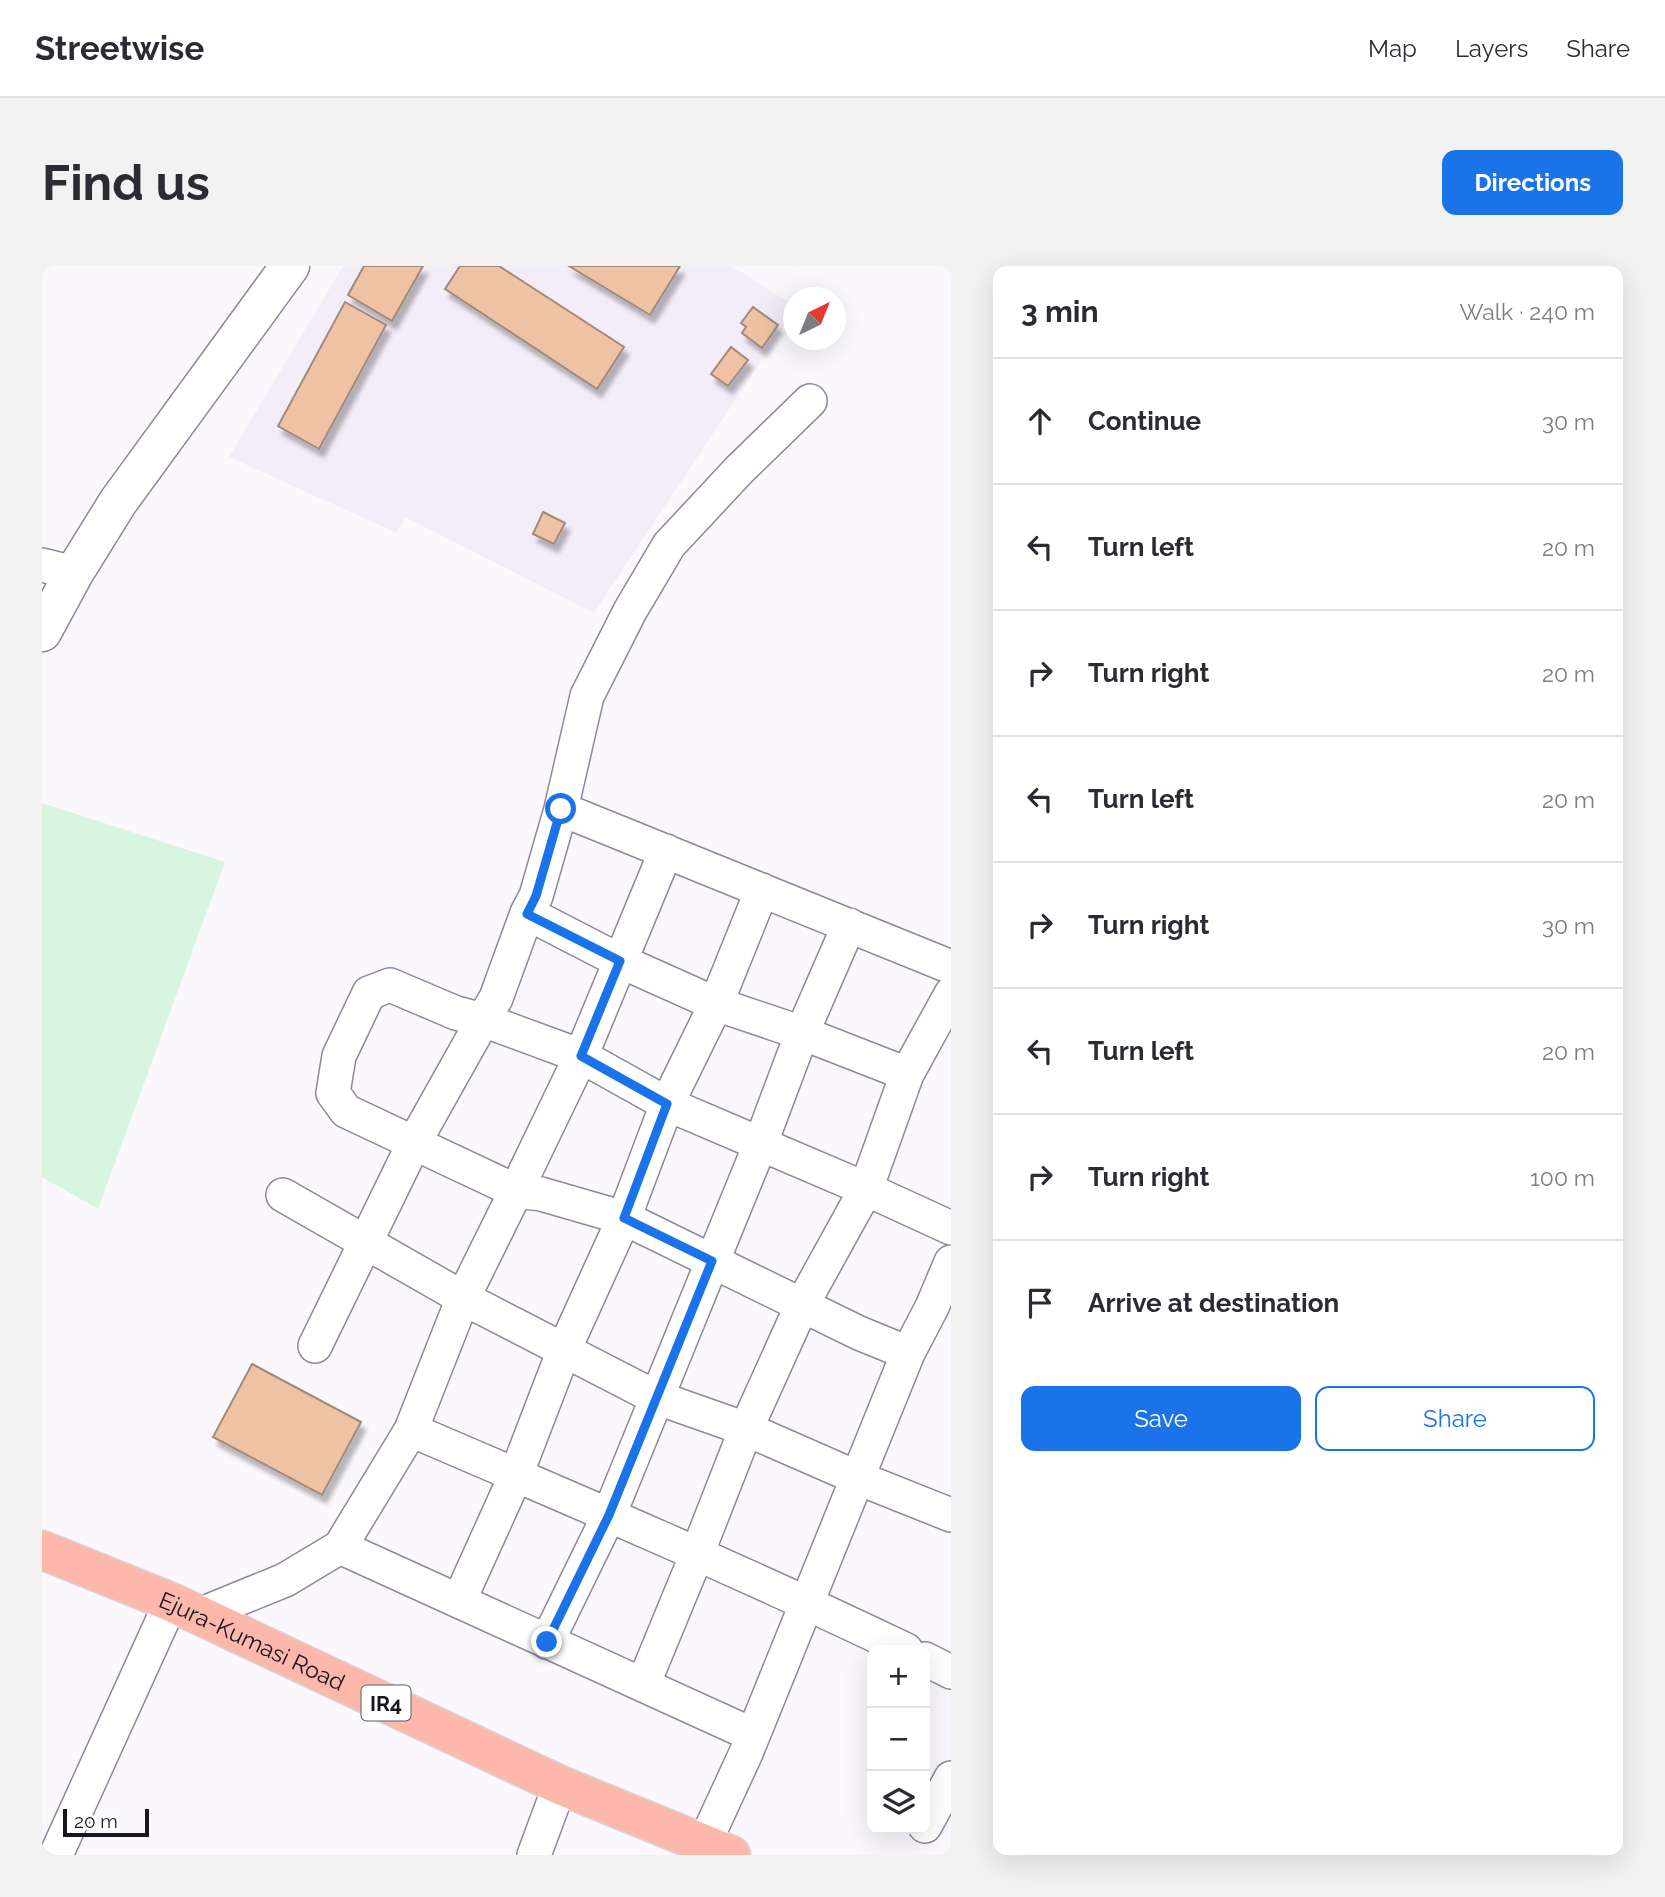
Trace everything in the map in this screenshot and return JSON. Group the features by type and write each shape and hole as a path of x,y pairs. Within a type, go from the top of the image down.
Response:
{"main road":[{"name":"Ejura-Kumasi Road","path":"42,1550 185,1609 560,1785 718,1849"}],"street":[{"path":"42,632 58,569 118,502 290,266"},
{"path":"315,1346 414,1143 496,998 536,896 561,809 587,696 630,611 669,545 739,470 810,401"},
{"path":"561,809 951,967"},
{"path":"56,1855 185,1609 285,1580 340,1547 411,1430 463,1298 581,1056 666,851"},
{"path":"459,1601 516,1475 564,1350 624,1218 667,1104 716,1003 762,890"},
{"path":"527,914 620,961 716,1003 907,1074"},
{"path":"547,1642 609,1515 760,1145 802,1033 849,926"},
{"path":"908,1353 859,1333 624,1218 541,1194 516,1191 346,1111 333,1093 339,1056 369,993 390,985 456,1013 483,1020 581,1056 667,1104 951,1228"},
{"path":"643,1685 746,1429 802,1305 866,1189 907,1074 951,994"},
{"path":"283,1195 463,1298 655,1397 746,1429 951,1516"},
{"path":"718,1849 753,1735 908,1353 951,1262"},
{"path":"411,1430 697,1554 895,1645"},
{"path":"340,1547 753,1735"},
{"path":"930,1662 951,1672"},
{"path":"930,1817 951,1778"},
{"path":"534,1855 560,1785"}],"shaded area":[{"path":"343,266 732,266 783,299 783,328 594,613 405,517 397,533 229,457"}],"green space":[{"path":"42,803 225,862 98,1209 42,1177"}],"building":[{"path":"364,266 423,266 392,321 348,295"},
{"path":"460,266 499,266 624,347 597,389 445,289"},
{"path":"569,266 680,266 650,315"},
{"path":"345,302 386,325 319,449 278,426"},
{"path":"753,307 778,325 762,348 742,333 746,327 741,323"},
{"path":"731,347 748,360 728,386 711,374"},
{"path":"543,512 565,523 554,544 533,534"},
{"path":"252,1364 361,1422 322,1495 213,1437"}],"route":[{"path":"547,1642 609,1515 712,1261 624,1218 667,1104 581,1056 620,961 527,914 536,896 561,809"}]}
